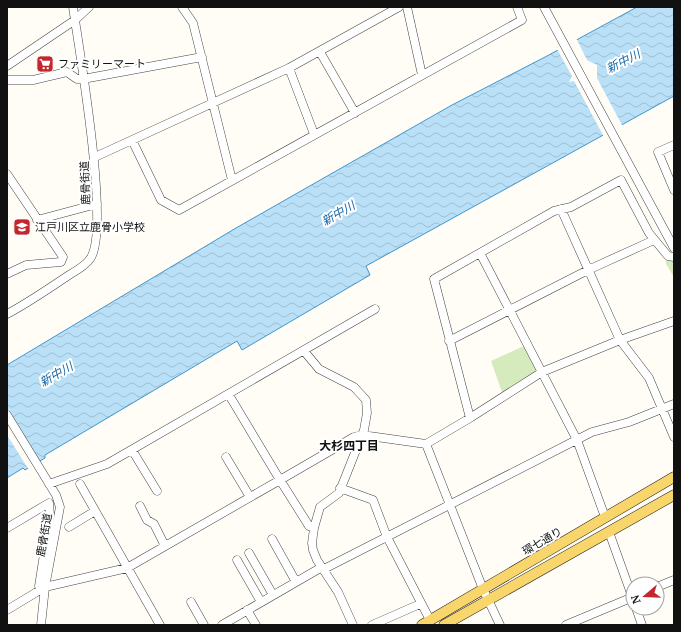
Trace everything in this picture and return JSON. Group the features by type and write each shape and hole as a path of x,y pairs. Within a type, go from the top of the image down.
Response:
{"main road":[{"name":"環七通り","path":"426,623 674,477"},
{"path":"444,625 674,495"}],"street":[{"name":"鹿骨街道","path":"7,314 42,294 91,259 96,241 97,204 95,157 73,7"},
{"path":"7,66 75,20 89,7"},
{"path":"182,7 193,23 232,180"},
{"path":"95,157 289,68 399,7"},
{"path":"407,7 422,75"},
{"path":"132,140 162,200 179,210 522,20 517,7"},
{"path":"544,7 674,248"},
{"path":"320,52 355,113"},
{"path":"7,80 33,80 59,72 67,72 77,79 83,79 202,57"},
{"path":"289,68 314,134"},
{"path":"674,145 658,152 674,190"},
{"path":"7,174 63,258 61,262 26,265 7,274"},
{"path":"470,418 434,279 480,252 561,209 571,207 621,180 654,240 668,256 674,257"},
{"path":"37,220 97,204"},
{"path":"561,209 620,340 649,378 674,437"},
{"path":"449,341 588,270 654,240"},
{"path":"480,252 577,440 605,517"},
{"path":"47,481 107,464 229,395 375,309"},
{"path":"7,610 43,589 128,568 354,437 362,436 426,444 542,372 620,340 674,321"},
{"path":"304,351 319,369 354,387 366,400 367,413 362,436 339,493 320,508 314,528 313,550 338,592 353,625"},
{"path":"229,395 305,520 309,526 314,528"},
{"path":"222,625 233,622 247,610 296,582 592,432 629,422 674,404"},
{"name":"鹿骨街道","path":"7,415 56,495 60,513 43,589 41,625"},
{"path":"426,444 483,589 500,625"},
{"path":"132,450 157,491"},
{"path":"226,457 250,497"},
{"path":"80,484 160,625"},
{"path":"340,488 373,500 386,537 420,604 426,623"},
{"path":"7,528 49,503 50,516 38,586 43,589"},
{"path":"140,506 147,520 154,524 165,546"},
{"path":"68,527 96,511"},
{"path":"609,532 625,576"},
{"path":"272,540 296,582"},
{"path":"249,553 273,595"},
{"path":"237,560 261,602"},
{"path":"566,625 625,601"},
{"path":"191,602 204,625"},
{"path":"372,625 420,604"},
{"path":"247,610 256,625"}],"green space":[{"path":"666,259 674,261 674,277 666,264"},
{"path":"526,345 540,372 503,395 491,361"}],"water":[{"name":"新中川","path":"637,7 674,7 674,96 366,266 370,275 242,350 237,341 45,455 45,458 25,470 23,468 7,478 7,365 236,228 452,105"}],"pier":[{"path":"576,38 587,60 597,65 597,78 623,127 604,137 574,81 569,82 572,76 557,49"},
{"path":"7,407 41,463 29,470 7,435"}],"place":[{"name":"ファミリーマート","path":"45,64"},
{"name":"江戸川区立鹿骨小学校","path":"22,227"}],"district":[{"name":"大杉四丁目","path":"349,445"}]}
